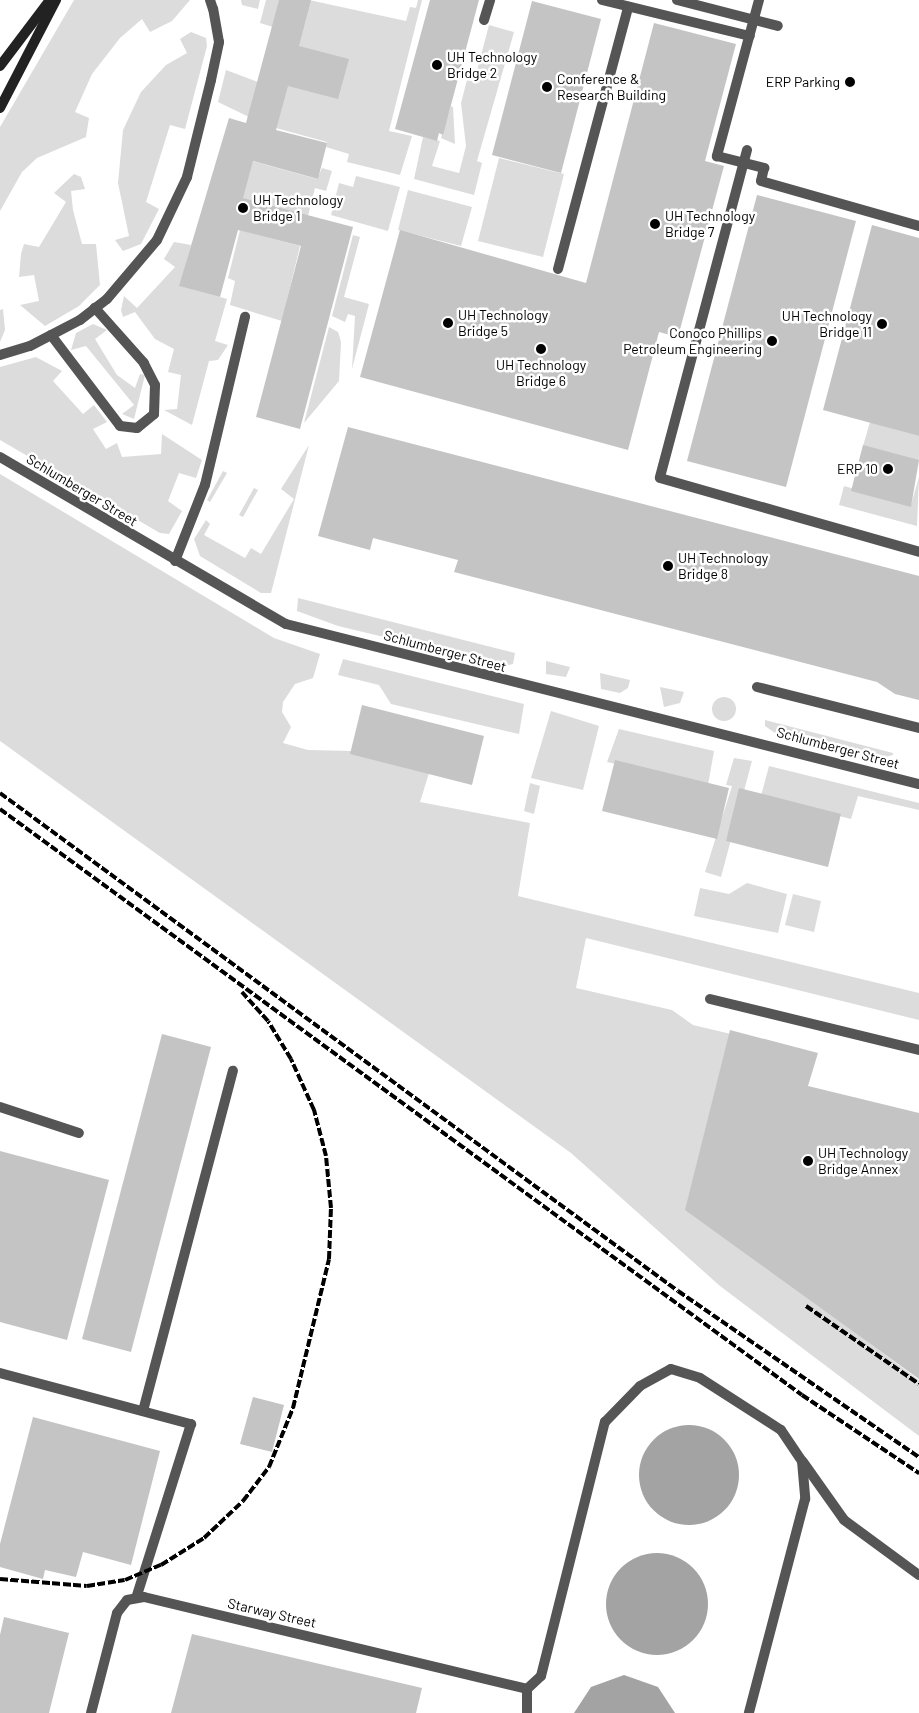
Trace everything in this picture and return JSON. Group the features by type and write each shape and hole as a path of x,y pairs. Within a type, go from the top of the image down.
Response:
{"main road":[{"path":"0,66 50,0"},
{"path":"0,108 56,0"}],"street":[{"path":"484,20 490,0"},
{"path":"677,0 778,26"},
{"path":"759,0 717,156 764,168 761,181 919,226"},
{"path":"608,1 750,36"},
{"path":"0,355 51,335 95,308 129,276 157,240 181,194 219,42 212,4"},
{"path":"558,269 628,7"},
{"path":"747,150 660,478 919,552"},
{"path":"51,335 120,426 138,428 154,414 155,385 144,363 95,308"},
{"path":"175,561 205,485 245,317"},
{"name":"Schlumberger Street","path":"0,457 175,561 286,624 919,784"},
{"path":"757,687 919,728"},
{"path":"710,999 919,1050"},
{"path":"143,1411 233,1070"},
{"path":"0,1107 79,1133"},
{"path":"527,1713 527,1688 541,1676 605,1422 640,1386 671,1369 700,1378 781,1430 844,1520 919,1574"},
{"path":"0,1373 191,1424 136,1598 127,1600 117,1613 91,1713"},
{"path":"749,1713 805,1499 802,1461"},
{"name":"Starway Street","path":"136,1598 527,1688"}],"shaded area":[{"path":"74,0 190,0 172,21 150,32 142,19 120,38 92,74 75,112 89,118 86,137 37,158 22,172 0,211 0,127"},
{"path":"241,0 260,0 258,9 242,5"},
{"path":"266,0 280,0 273,27 260,23"},
{"path":"309,0 406,21 410,7 416,8 418,0 422,0 389,131 412,136 400,175 347,162 349,154 326,147 327,142 276,128"},
{"path":"489,25 514,32 477,161 482,163 474,195 414,179 423,137 440,141 432,166 459,173 466,146 461,103 467,80 474,82"},
{"path":"191,32 206,38 207,46 185,129 170,125 146,202 159,209 141,244 123,251 115,240 129,236 118,183 123,130 141,92 166,65 187,53 180,39"},
{"path":"226,70 258,82 249,117 218,102"},
{"path":"451,106 453,107 455,144 441,138"},
{"path":"499,158 564,174 543,257 478,241"},
{"path":"252,161 317,179 322,168 332,171 326,191 315,188 308,216 240,200"},
{"path":"74,174 81,177 85,189 71,191 73,210 82,244 96,244 100,285 79,306 45,326 20,305 39,301 34,275 19,277 21,254 24,244 39,247 66,202 54,193"},
{"path":"356,176 400,187 388,231 331,215 339,183 353,187"},
{"path":"408,190 472,207 461,246 398,230"},
{"path":"240,230 300,246 282,321 230,305 235,281 228,278"},
{"path":"353,235 360,237 344,297 369,304 352,369 355,316 348,314 345,322 332,316"},
{"path":"174,242 191,245 180,286 227,299 215,341 228,345 218,360 209,361 192,425 164,410 177,409 181,375 168,372 174,349 155,339 135,312 123,317 121,310 124,296 137,308 175,267 164,259"},
{"path":"3,309 5,330 0,342 0,310"},
{"path":"93,324 107,330 95,339 117,375 135,388 140,374 145,375 134,419 122,414 134,405 86,346 71,350 76,333"},
{"path":"329,327 338,332 341,342 339,381 304,423"},
{"path":"36,357 62,371 53,381 83,414 94,405 107,422 93,429 106,449 117,443 122,457 161,454 162,434 202,460 196,478 179,473 168,501 182,511 169,534 160,533 0,440 0,367"},
{"path":"870,422 919,436 919,461 863,446"},
{"path":"309,445 271,593 261,593 200,556 194,539 206,520 210,524 204,535 245,558 251,548 261,554 294,499 281,489"},
{"path":"223,471 227,473 210,502 207,500"},
{"path":"0,474 274,638 320,654 313,678 295,684 283,702 282,712 291,727 283,743 308,750 352,751 429,773 420,802 530,823 518,896 919,993 919,1020 586,938 576,988 672,1010 693,1025 731,1034 688,1208 919,1380 919,1436 720,1286 571,1153 0,741"},
{"path":"919,477 917,526 839,505 844,486 911,505"},
{"path":"254,488 258,490 243,517 239,515"},
{"path":"298,598 515,653 513,664 505,666 338,626 297,611"},
{"path":"343,659 524,704 519,734 391,704 379,685 338,675"},
{"path":"546,661 570,667 566,677 546,674"},
{"path":"600,673 630,680 628,688 620,693 601,689"},
{"path":"660,687 684,692 680,703 664,707"},
{"path":"724,697 729,698 735,704 735,714 729,720 724,721 719,720 713,714 712,709 713,704 719,698"},
{"path":"551,711 599,726 583,790 531,778"},
{"path":"765,720 893,753 893,755 878,759 775,733 765,726"},
{"path":"619,729 714,751 708,785 607,762"},
{"path":"734,758 752,761 721,877 705,872 732,786 726,785"},
{"path":"769,766 919,803 919,810 858,796 851,819 761,796"},
{"path":"530,783 540,786 534,814 524,811"},
{"path":"747,883 787,894 778,933 694,916 700,888 729,894"},
{"path":"793,894 821,901 814,932 785,925"},
{"path":"689,1425 708,1428 725,1439 736,1456 739,1475 736,1494 725,1511 708,1522 689,1525 670,1522 653,1511 642,1494 639,1475 642,1456 653,1439 670,1428"},
{"path":"657,1553 676,1557 693,1568 704,1585 708,1604 704,1623 693,1640 676,1651 657,1655 638,1651 621,1640 610,1623 606,1604 610,1585 621,1568 638,1557"},
{"path":"624,1675 658,1687 675,1713 574,1713 591,1687"}],"building":[{"name":"UH Technology Bridge 1","path":"279,0 311,0 299,46 349,59 338,99 288,86 276,130 327,143 318,179 253,161 243,198 353,227 300,429 256,417 301,246 238,230 220,297 179,286 229,118 246,123"},
{"name":"UH Technology Bridge 2","path":"430,0 479,0 443,135 439,133 437,141 395,129"},
{"name":"Conference & Research Building","path":"532,1 601,19 561,173 492,155"},
{"path":"654,23 736,44 705,161 724,166 678,337 659,332 628,450 360,377 400,230 586,283"},
{"name":"Conoco Phillips Petroleum Engineering","path":"757,195 856,221 786,487 687,461"},
{"name":"UH Technology Bridge 11","path":"872,225 919,238 919,436 823,410"},
{"name":"UH Technology Bridge 8","path":"348,427 919,576 919,700 895,694 877,682 454,572 458,560 373,538 370,550 318,536"},
{"name":"ERP 10","path":"863,445 919,460 911,507 851,491"},
{"path":"362,705 484,736 472,785 350,754"},
{"path":"615,760 729,788 717,839 602,811"},
{"path":"739,788 841,814 828,867 726,841"},
{"name":"UH Technology Bridge Annex","path":"730,1030 818,1053 808,1086 919,1113 919,1379 685,1210"},
{"path":"162,1034 211,1047 131,1352 82,1339"},
{"path":"0,1151 109,1180 67,1340 0,1322"},
{"path":"253,1397 284,1405 272,1452 240,1444"},
{"path":"33,1417 160,1451 131,1565 83,1552 76,1577 45,1570 43,1579 0,1567 0,1544"},
{"path":"4,1617 69,1633 49,1713 0,1713 0,1635"},
{"path":"192,1634 422,1688 416,1713 171,1713"}],"railway":[{"path":"0,793 678,1291 919,1457"},
{"path":"0,809 802,1395 919,1473"},
{"path":"0,1579 87,1586 125,1580 161,1565 204,1538 243,1501 269,1467 293,1408 329,1259 331,1208 326,1156 314,1110 291,1059 268,1021 242,992"},
{"path":"806,1306 919,1384"}],"place":[{"name":"UH Technology Bridge 2","path":"437,65"},
{"name":"ERP Parking","path":"850,82"},
{"name":"Conference & Research Building","path":"547,87"},
{"name":"UH Technology Bridge 1","path":"243,208"},
{"name":"UH Technology Bridge 7","path":"655,224"},
{"name":"UH Technology Bridge 5","path":"448,323"},
{"name":"UH Technology Bridge 11","path":"882,324"},
{"name":"Conoco Phillips Petroleum Engineering","path":"772,341"},
{"name":"UH Technology Bridge 6","path":"541,349"},
{"name":"ERP 10","path":"888,469"},
{"name":"UH Technology Bridge 8","path":"668,566"},
{"name":"UH Technology Bridge Annex","path":"808,1161"}]}
